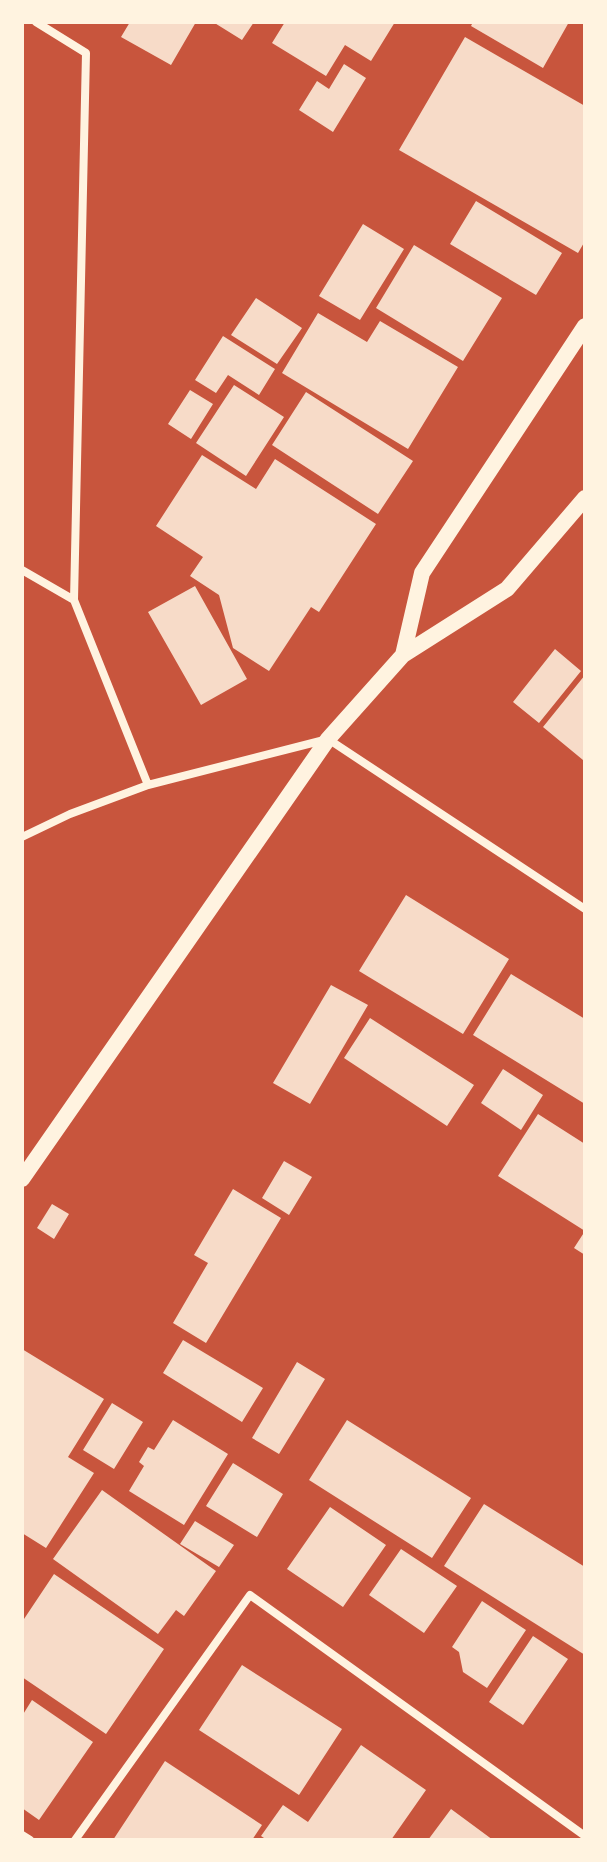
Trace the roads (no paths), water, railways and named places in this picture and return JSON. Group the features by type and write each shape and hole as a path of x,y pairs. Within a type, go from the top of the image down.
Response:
{"main road":[{"path":"403,655 422,573 585,326"},
{"path":"22,1179 328,739 403,655 507,589 585,498"}],"street":[{"path":"36,22 86,53 74,600 148,785"},
{"path":"22,570 74,600"},
{"path":"22,837 70,814 148,785 328,739 585,909"},
{"path":"75,1840 250,1595 585,1836"},
{"path":"22,1835 30,1840"}]}
